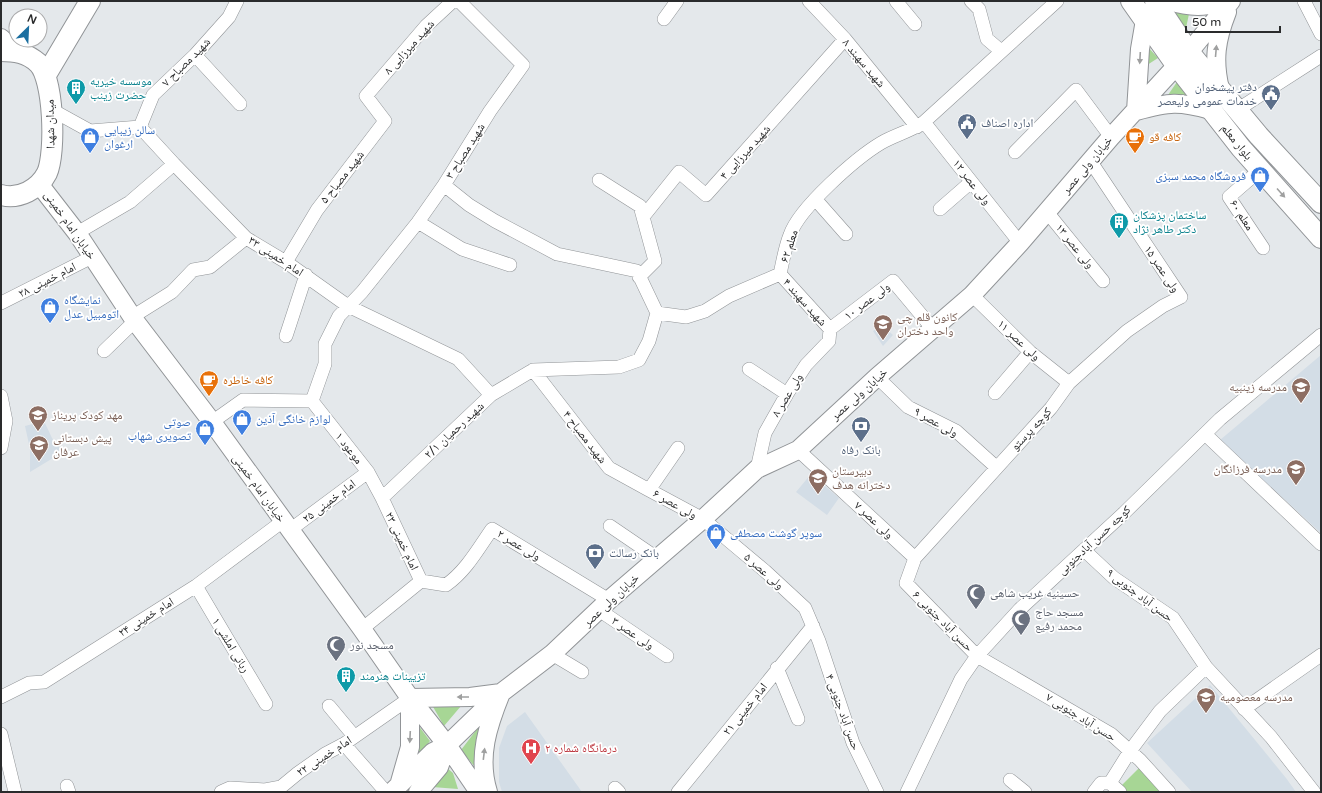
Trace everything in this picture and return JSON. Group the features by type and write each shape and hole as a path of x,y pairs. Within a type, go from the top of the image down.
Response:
{"main road":[{"path":"46,75 90,1"},
{"path":"1211,110 1185,103 1172,103 1136,111 1140,50 1149,7 1204,6 1231,1 1219,33 1215,52 1220,89"},
{"name":"خیابان ولی عصر","path":"447,745 501,693 552,654 604,605 703,519 757,468 798,450 877,377 972,295 1020,243 1111,137 1136,111 1231,2"},
{"name":"بلوار معلم","path":"1149,7 1182,59 1211,110 1241,148 1321,238"},
{"name":"میدان شهدا","path":"6,47 28,55 38,63 46,75 50,88 52,110 50,160 47,173 40,184"},
{"name":"بلوار معلم","path":"1182,59 1220,89 1259,136 1321,203"},
{"path":"1241,148 1241,144 1246,137 1259,136"},
{"path":"1,195 16,196 29,192 40,184"},
{"name":"خیابان امام خمینی","path":"40,184 76,233 134,319 212,422 362,629 410,698 447,745 479,792"},
{"path":"394,790 410,747 410,698 470,697 501,693 485,742 483,762 488,792"},
{"path":"394,790 432,752 447,745"},
{"path":"418,792 439,767 447,745"},
{"path":"418,792 430,792"}],"street":[{"name":"شهید مصباح ۷","path":"140,127 153,95 195,55 228,17 237,1"},
{"name":"شهید میرزایی ۸","path":"366,96 426,26 453,1"},
{"name":"شهید مصباح ۳","path":"312,401 325,364 325,344 339,316 362,292 418,222 444,185 468,144 523,65 458,1"},
{"path":"664,19 676,1"},
{"name":"شهید سهبند ۸","path":"809,1 921,124"},
{"path":"896,1 915,24"},
{"path":"971,1 979,9 987,39 1001,51"},
{"name":"معلم ۶۲","path":"657,313 686,317 704,311 729,296 780,274 790,234 802,214 852,163 882,142 921,124 1057,1"},
{"path":"1304,1 1321,34"},
{"name":"شهید میرزایی ۴","path":"643,217 679,172 706,195 845,39"},
{"path":"195,55 240,104"},
{"path":"1237,110 1321,56"},
{"path":"1015,152 1076,90 1111,137"},
{"name":"شهید مصباح ۵","path":"286,262 317,210 386,121 366,96"},
{"path":"52,110 90,131 140,127"},
{"name":"ولی عصر ۱۲","path":"921,124 971,182 1020,243"},
{"name":"امام خمینی ۳۳","path":"140,127 246,238 306,275 348,306 458,358 491,394"},
{"name":"ولی عصر ۱۵","path":"1091,162 1180,297"},
{"path":"76,233 130,202 174,164"},
{"name":"معلم ۶۰","path":"1260,170 1229,197 1263,248"},
{"path":"599,180 640,206 655,261 640,277"},
{"path":"940,209 971,182"},
{"path":"444,185 469,205 495,221 557,254 637,271 640,277 657,313 649,341 639,360 619,367 533,370"},
{"path":"816,200 846,234"},
{"name":"ولی عصر ۱۳","path":"1047,212 1103,280"},
{"path":"418,222 462,249 510,265"},
{"path":"104,350 134,319 172,292 193,270 210,267 246,238"},
{"name":"امام خمینی ۲۸","path":"1,303 92,257"},
{"name":"شهید سهبند ۴","path":"780,274 830,330"},
{"path":"286,336 306,275"},
{"name":"ولی عصر ۱۰","path":"830,330 893,281 933,329"},
{"name":"ولی عصر ۱۱","path":"972,295 1030,352 1069,383"},
{"name":"کوچه پرستو","path":"906,583 915,558 1051,408 1069,383 1127,331 1163,306 1180,297"},
{"name":"ولی عصر ۸","path":"757,468 765,433 787,394 806,365 830,341 830,330"},
{"name":"کوچه حسن آبادجنوبی","path":"906,792 961,679 1020,609 1084,550 1220,419 1321,335"},
{"path":"995,393 1030,352"},
{"path":"749,369 787,394"},
{"name":"شهید رحمیان ۲/۱","path":"382,498 491,394 533,370"},
{"name":"شهید مصباح ۴","path":"533,370 609,468 649,490"},
{"name":"ولی عصر ۹","path":"877,377 908,407 956,431 996,467"},
{"path":"1,396 6,421 1,448"},
{"path":"212,422 243,400 312,401"},
{"name":"موعود ۱","path":"312,401 368,472 382,498"},
{"path":"1204,434 1321,544"},
{"name":"ولی عصر ۶","path":"678,448 649,490 703,519"},
{"name":"ولی عصر ۷","path":"798,450 915,558"},
{"name":"امام خمینی ۲۵","path":"286,526 368,472"},
{"name":"امام خمینی ۲۳","path":"362,629 421,581 382,498"},
{"name":"ولی عصر ۵","path":"703,519 765,570 805,608 814,628"},
{"name":"امام خمینی ۲۴","path":"1,697 29,683 44,682 196,586 286,526"},
{"path":"610,526 657,558"},
{"name":"ولی عصر ۲","path":"421,581 446,585 455,579 467,566 492,529 604,605"},
{"name":"حسن آباد جنوبی ۹","path":"1084,550 1114,578 1173,618 1206,667 1271,737 1314,792"},
{"name":"حسن آباد جنوبی ۶","path":"906,583 979,657"},
{"name":"ربانی املشی ۱","path":"196,586 266,704"},
{"name":"ولی عصر ۳","path":"604,605 667,656"},
{"name":"امام خمینی ۲۱","path":"678,792 777,668 814,628"},
{"name":"حسن آباد جنوبی ۴","path":"814,628 853,743 877,792"},
{"path":"552,654 582,672"},
{"path":"1244,709 1321,655"},
{"name":"حسن آباد جنوبی ۷","path":"979,657 1110,734 1130,751 1169,792"},
{"path":"1094,792 1100,783 1115,788 1130,751 1160,712 1206,667"},
{"path":"777,668 798,719"},
{"name":"امام خمینی ۲۲","path":"227,791 265,790 281,787 325,754 349,740 410,698"},
{"path":"329,706 349,740 394,790"},
{"path":"1,734 15,792"},
{"path":"1010,780 1025,792"}],"shaded area":[{"name":"کانون قلم چی واحد دختران","path":"882,325 893,335 883,346 873,331"},
{"name":"مدرسه فرزانگان","path":"1321,355 1321,533 1220,440"},
{"path":"44,421 52,438 63,452 30,472 30,449 25,426"},
{"name":"دبیرستان دخترانه هدف","path":"811,474 839,498 827,515 796,492"},
{"name":"مدرسه معصومیه","path":"1210,685 1296,792 1192,792 1147,743"},
{"name":"درمانگاه شماره ۲","path":"525,712 582,792 502,792 499,782 499,748 507,726"}],"green space":[{"path":"1172,11 1189,14 1186,28"},
{"path":"1147,46 1158,58 1144,67"},
{"path":"1179,79 1187,97 1168,95"},
{"path":"432,705 461,706 444,726"},
{"path":"484,720 475,767 461,750"},
{"path":"415,721 430,741 413,762"},
{"path":"1141,766 1167,792 1126,792 1120,787"},
{"path":"446,767 453,773 458,789 432,787"}],"place":[{"name":"موسسه خیریه حضرت زینب","path":"76,105"},
{"name":"دفتر پیشخوان خدمات عمومی ولیعصر","path":"1271,111"},
{"name":"اداره اصناف","path":"967,140"},
{"name":"سالن زیبایی ارغوان","path":"90,154"},
{"name":"کافه قو","path":"1135,154"},
{"name":"فروشگاه محمد سبزی","path":"1260,193"},
{"name":"ساختمان پزشکان دکتر طاهر نژاد","path":"1119,239"},
{"name":"نمایشگاه اتومبیل عدل","path":"50,324"},
{"name":"کانون قلم چی واحد دختران","path":"883,341"},
{"name":"کافه خاطره","path":"209,397"},
{"name":"مدرسه زینبیه","path":"1301,404"},
{"name":"مهد کودک پریناز","path":"38,432"},
{"name":"لوازم خانگی آذین","path":"242,436"},
{"name":"بانک رفاه","path":"861,443"},
{"name":"صوتی تصویری شهاب","path":"205,446"},
{"name":"پیش دبستانی عرفان","path":"39,462"},
{"name":"مدرسه فرزانگان","path":"1296,486"},
{"name":"دبیرستان دخترانه هدف","path":"818,495"},
{"name":"سوپر گوشت مصطفی","path":"716,550"},
{"name":"بانک رسالت","path":"595,570"},
{"name":"حسینیه غریب شاهی","path":"976,610"},
{"name":"مسجد حاج محمد رفیع","path":"1021,636"},
{"name":"مسجد نور","path":"336,662"},
{"name":"تزیینات هنرمند","path":"346,693"},
{"name":"مدرسه معصومیه","path":"1206,714"},
{"name":"درمانگاه شماره ۲","path":"531,765"}]}
